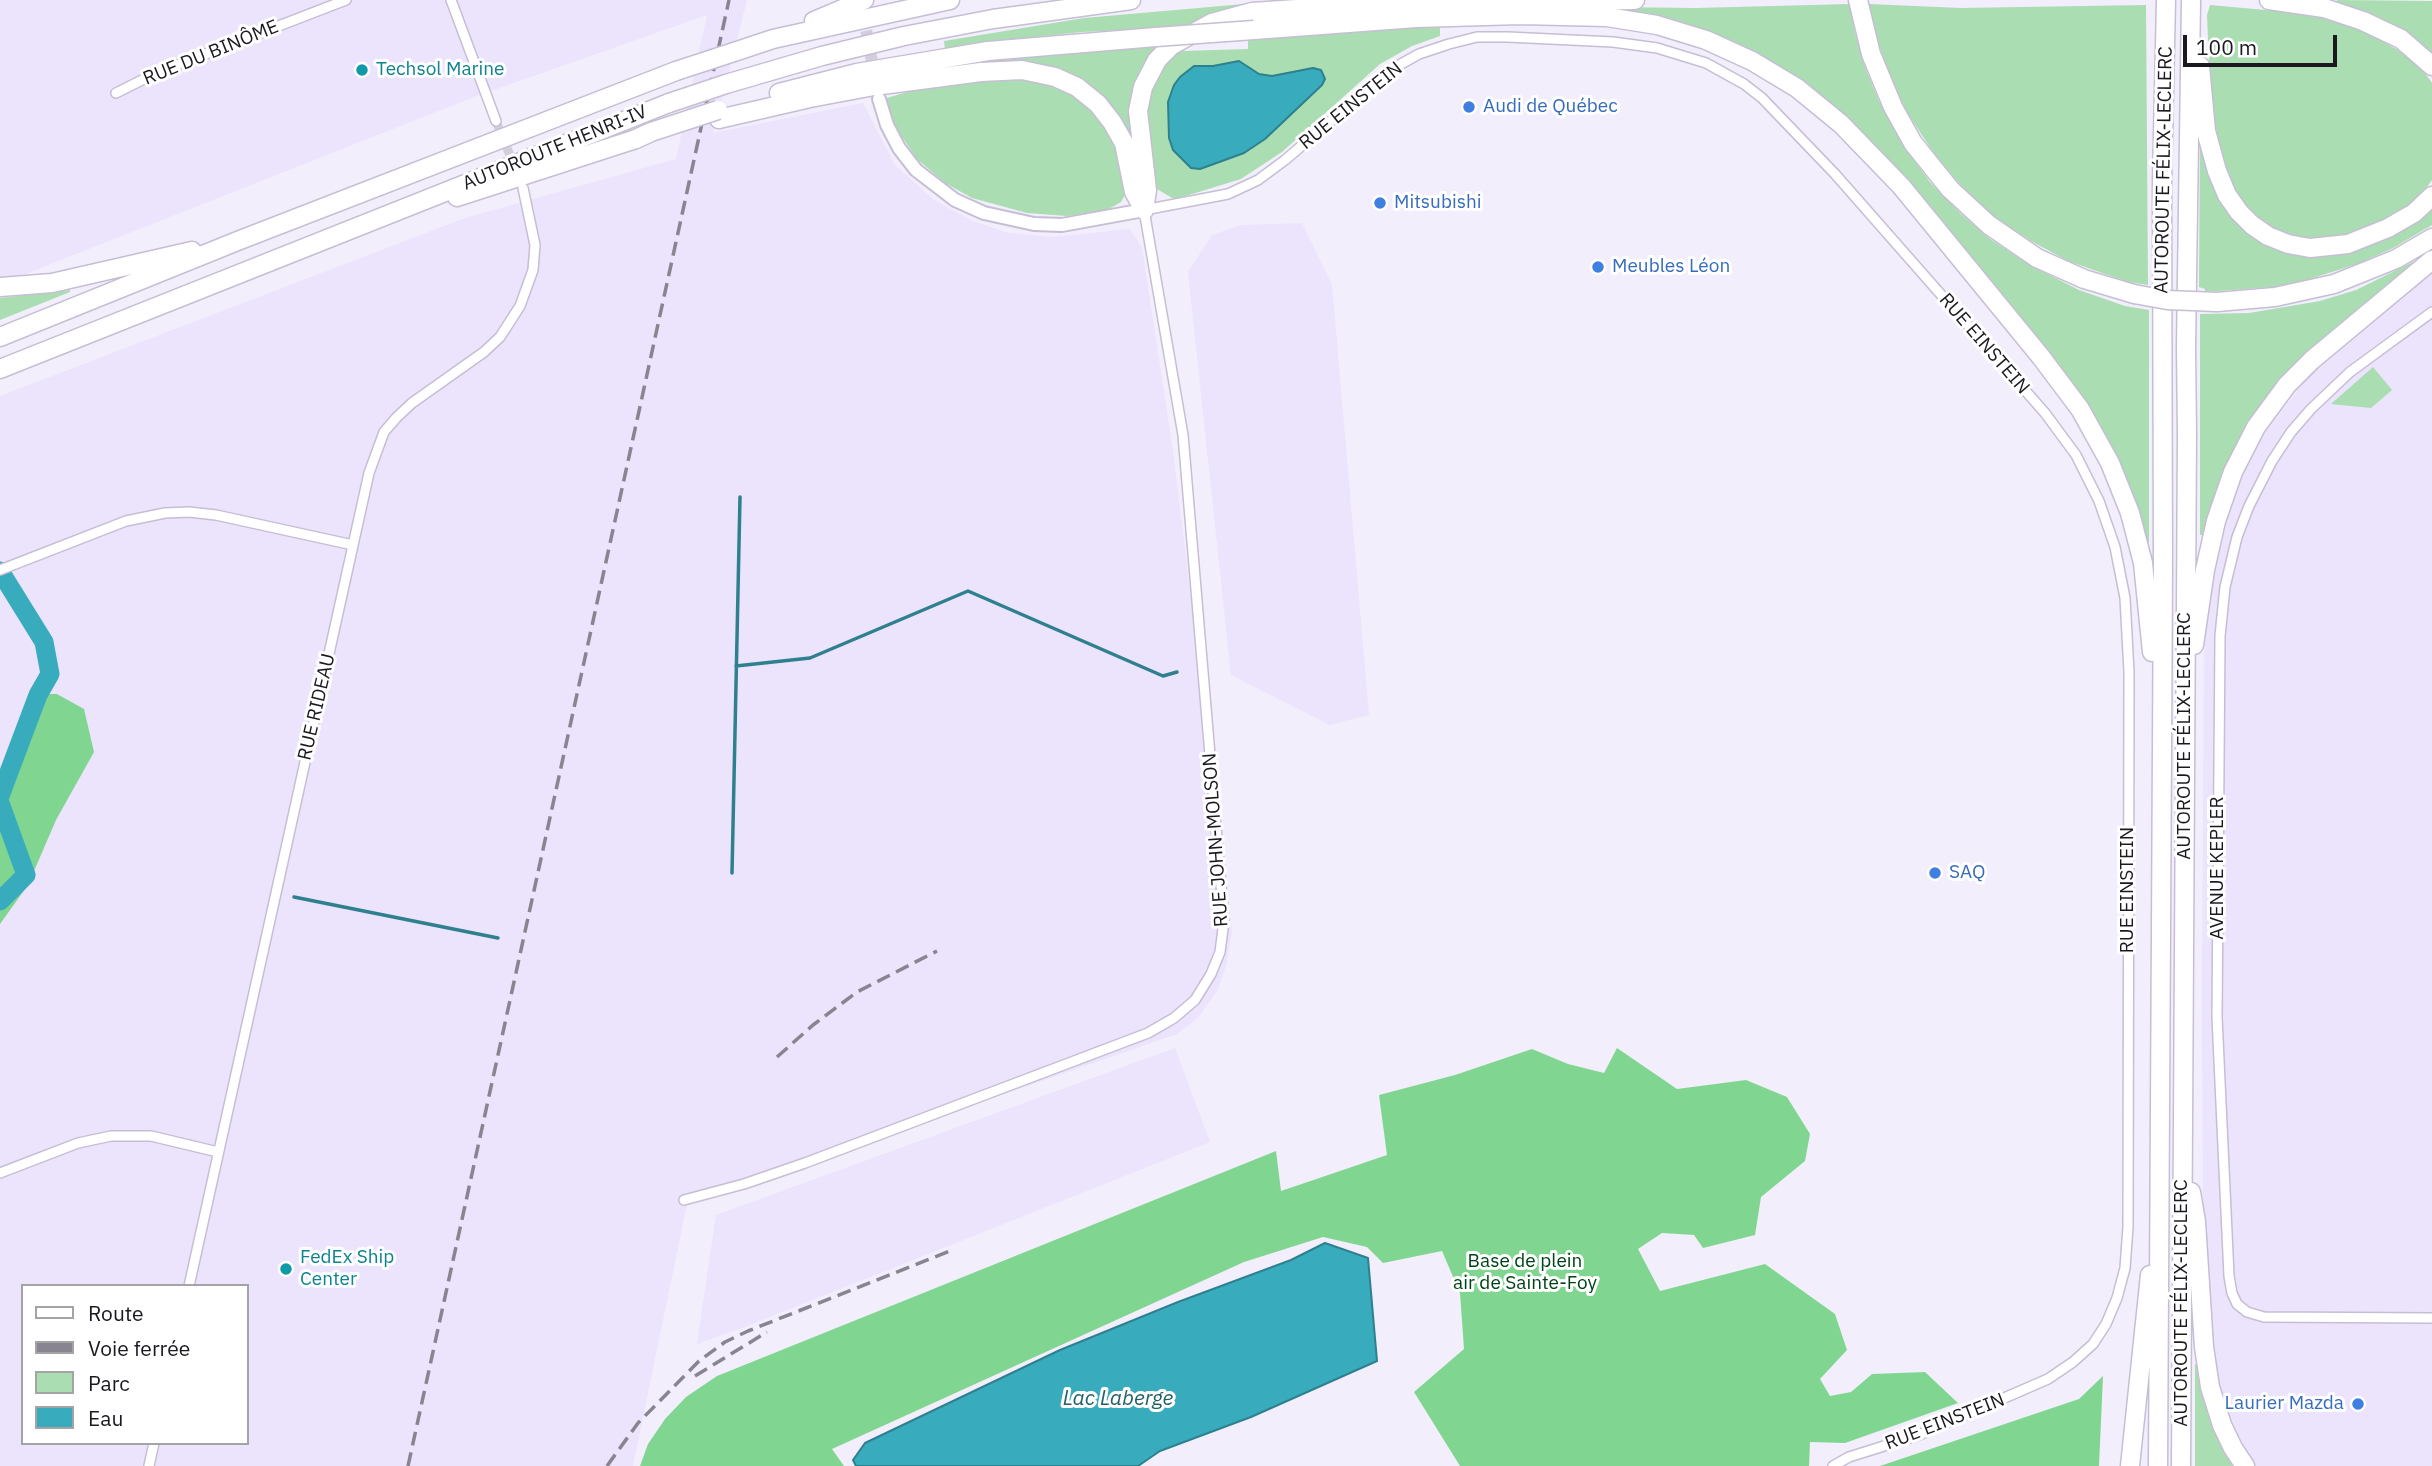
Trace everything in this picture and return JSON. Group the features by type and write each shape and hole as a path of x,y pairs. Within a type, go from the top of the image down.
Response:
{"highway":[{"path":"773,40 864,0"},
{"name":"AUTOROUTE HENRI-IV","path":"0,337 240,240 676,71 773,40 950,0"},
{"name":"AUTOROUTE HENRI-IV","path":"0,369 669,103 726,84 904,36 993,19 1131,0"},
{"path":"1144,210 1147,190 1138,111 1143,87 1157,60 1172,44 1212,23 1252,12 1386,3 1635,0"},
{"path":"1858,0 1865,34 1884,90 1902,125 1937,175 1962,201 2004,237 2037,258 2084,279 2134,294 2167,300 2217,302 2266,298 2324,287 2376,268 2432,238"},
{"path":"2269,0 2324,8 2363,21 2400,39 2432,66"},
{"name":"AUTOROUTE FÉLIX-LECLERC","path":"2158,1466 2162,736 2161,4"},
{"path":"2191,7 2212,158 2227,195 2252,225 2268,236 2288,244 2310,248 2337,246 2361,240 2388,228 2414,213 2432,196"},
{"name":"AUTOROUTE FÉLIX-LECLERC","path":"2181,1466 2186,348 2191,7"},
{"path":"343,233 651,132 719,114 815,83 934,59 1016,48 1416,18 1571,15 1623,19 1674,29 1723,47 1766,68 1811,99 1857,139 1901,186 2080,409 2124,495 2139,546 2162,736"},
{"path":"719,114 874,86 981,72 1018,69 1033,72 1055,77 1077,87 1098,104 1124,143 1134,192 1144,210"},
{"path":"2,287 52,283 240,240"},
{"path":"2185,708 2212,538 2226,488 2247,442 2277,397 2300,371 2432,260"},
{"path":"2183,1136 2196,1222 2201,1317 2208,1374 2222,1425 2245,1466"},
{"path":"2130,1466 2146,1304 2159,1220"}],"street":[{"name":"RUE DU BINÔME","path":"116,93 154,75 346,0"},
{"path":"451,0 496,121"},
{"name":"RUE EINSTEIN","path":"879,99 887,125 899,148 916,170 956,200 1011,221 1062,225 1228,194 1258,180 1392,69 1419,54 1449,44 1477,37 1558,38 1646,46 1686,55 1744,84 1798,133 2045,413 2085,470 2115,547 2125,598 2128,642 2128,1227 2123,1279 2110,1316 2097,1338 2081,1356 2057,1374 1931,1430 1849,1457 1833,1466"},
{"name":"RUE RIDEAU","path":"189,1284 369,472 384,432 412,403 484,352 500,337 520,306 533,270 535,245 523,188"},
{"name":"RUE JOHN-MOLSON","path":"684,1199 744,1184 805,1163 1148,1033 1174,1018 1195,1000 1211,974 1220,951 1224,921 1184,444 1144,210"},
{"name":"AVENUE KEPLER","path":"2432,312 2350,372 2291,432 2264,475 2237,537 2225,587 2220,636 2217,1017 2229,1276 2237,1304 2246,1312 2264,1317 2432,1318"},
{"path":"0,570 126,521 165,513 216,515 353,545"},
{"path":"0,1173 78,1143 111,1136 151,1136 218,1152"},
{"path":"149,1466 154,1445"}],"shaded area":[{"path":"0,0 747,0 713,133 863,103 895,165 934,200 973,221 1008,233 1053,237 1130,229 1142,248 1172,444 1232,931 1226,966 1217,991 1198,1018 1177,1034 687,1204 633,1466 0,1466 0,396 465,218 676,159 707,15 474,97 0,284"},
{"path":"1302,223 1332,285 1369,715 1330,725 1231,675 1188,272 1212,235 1241,225"},
{"path":"2432,269 2432,1466 2255,1466 2236,1437 2217,1380 2212,1348 2203,1223 2204,654 2210,590 2222,527 2238,481 2261,438 2308,377"},
{"path":"1175,1048 1210,1142 697,1344 716,1215"}],"green space":[{"path":"2337,0 2432,1 2432,56 2336,5"},
{"path":"1244,4 1245,9 1190,27 1082,32 945,49 944,41 1084,18"},
{"path":"1850,4 1865,67 1879,101 1901,142 1930,182 1961,214 1990,239 2028,264 2079,290 2125,306 2149,310 2149,542 2145,542 2128,484 2092,412 1890,165 1823,96 1772,62 1721,38 1609,10 1608,7"},
{"path":"1869,4 1961,8 2146,5 2148,285 2128,282 2068,261 1995,217 1964,189 1935,155 1908,114 1879,45"},
{"path":"2210,5 2288,12 2326,19 2368,33 2396,49 2422,69 2432,83 2432,180 2427,187 2411,204 2389,219 2343,236 2305,239 2283,233 2264,223 2248,209 2236,192 2219,148 2210,88 2207,15"},
{"path":"1440,26 1440,36 1412,46 1380,64 1282,152 1241,179 1179,198 1172,198 1157,189 1153,181 1146,107 1160,70 1173,54 1182,51 1248,49 1248,37"},
{"path":"1164,45 1133,130 1126,134 1088,85 1067,72 1023,62 962,65 961,62 1082,50"},
{"path":"1013,76 1060,84 1091,106 1114,136 1126,193 1121,202 1107,210 1067,216 1027,213 972,198 945,183 917,159 894,125 887,105 887,98 930,85"},
{"path":"2200,133 2218,190 2298,253 2432,205 2432,225 2393,248 2357,264 2310,279 2274,287 2205,292 2205,289 2199,287"},
{"path":"2419,259 2422,263 2304,356 2206,535 2200,535 2200,314 2249,313 2320,301 2356,290"},
{"path":"70,292 0,320 0,298"},
{"path":"2373,367 2392,390 2371,408 2331,404"},
{"path":"33,694 57,694 84,709 94,752 56,820 28,885 0,924 0,773"},
{"name":"Base de plein air de Sainte-Foy","path":"1617,1048 1677,1089 1746,1080 1787,1097 1810,1134 1805,1161 1761,1197 1755,1235 1703,1248 1694,1235 1662,1233 1638,1249 1660,1291 1765,1264 1835,1314 1847,1350 1820,1379 1830,1396 1851,1392 1872,1374 1925,1372 1958,1403 1845,1443 1810,1442 1809,1466 1460,1466 1414,1392 1464,1349 1460,1293 1442,1251 1383,1263 1367,1247 1323,1237 1244,1262 832,1449 844,1466 640,1466 648,1444 665,1419 686,1397 717,1376 1276,1151 1281,1191 1387,1155 1379,1095 1455,1075 1532,1049 1568,1064 1604,1073"},
{"path":"2195,1364 2201,1364 2235,1466 2195,1466"},
{"path":"2103,1376 2099,1466 1880,1466 2079,1399"}],"water":[{"path":"1239,61 1259,74 1272,76 1313,68 1321,70 1325,79 1322,85 1265,139 1244,153 1200,169 1191,168 1173,150 1169,138 1168,102 1174,85 1194,66"},
{"name":"Lac Laberge","path":"1325,1243 1368,1258 1377,1361 1251,1417 1160,1451 1138,1466 856,1466 853,1460 865,1443 1060,1350 1291,1260"}],"waterway":[{"path":"732,873 740,497"},
{"path":"0,571 44,642 50,674 38,695 0,796"},
{"path":"736,666 810,658 968,591 1163,676 1177,672"},
{"path":"0,803 26,875 0,901"},
{"path":"294,897 498,938"}],"tunnel":[{"path":"863,13 875,78"},
{"path":"496,121 514,165"}],"railway":[{"path":"408,1466 729,0"},
{"path":"777,1057 813,1025 857,992 937,951"},
{"path":"607,1466 638,1423 699,1361 725,1342 950,1251"},
{"path":"695,1376 767,1332"}],"place":[{"name":"Techsol Marine","path":"362,70"},
{"name":"Audi de Québec","path":"1469,107"},
{"name":"Mitsubishi","path":"1380,203"},
{"name":"Meubles Léon","path":"1598,267"},
{"name":"SAQ","path":"1935,873"},
{"name":"FedEx Ship Center","path":"286,1269"},
{"name":"Laurier Mazda","path":"2358,1404"}]}
